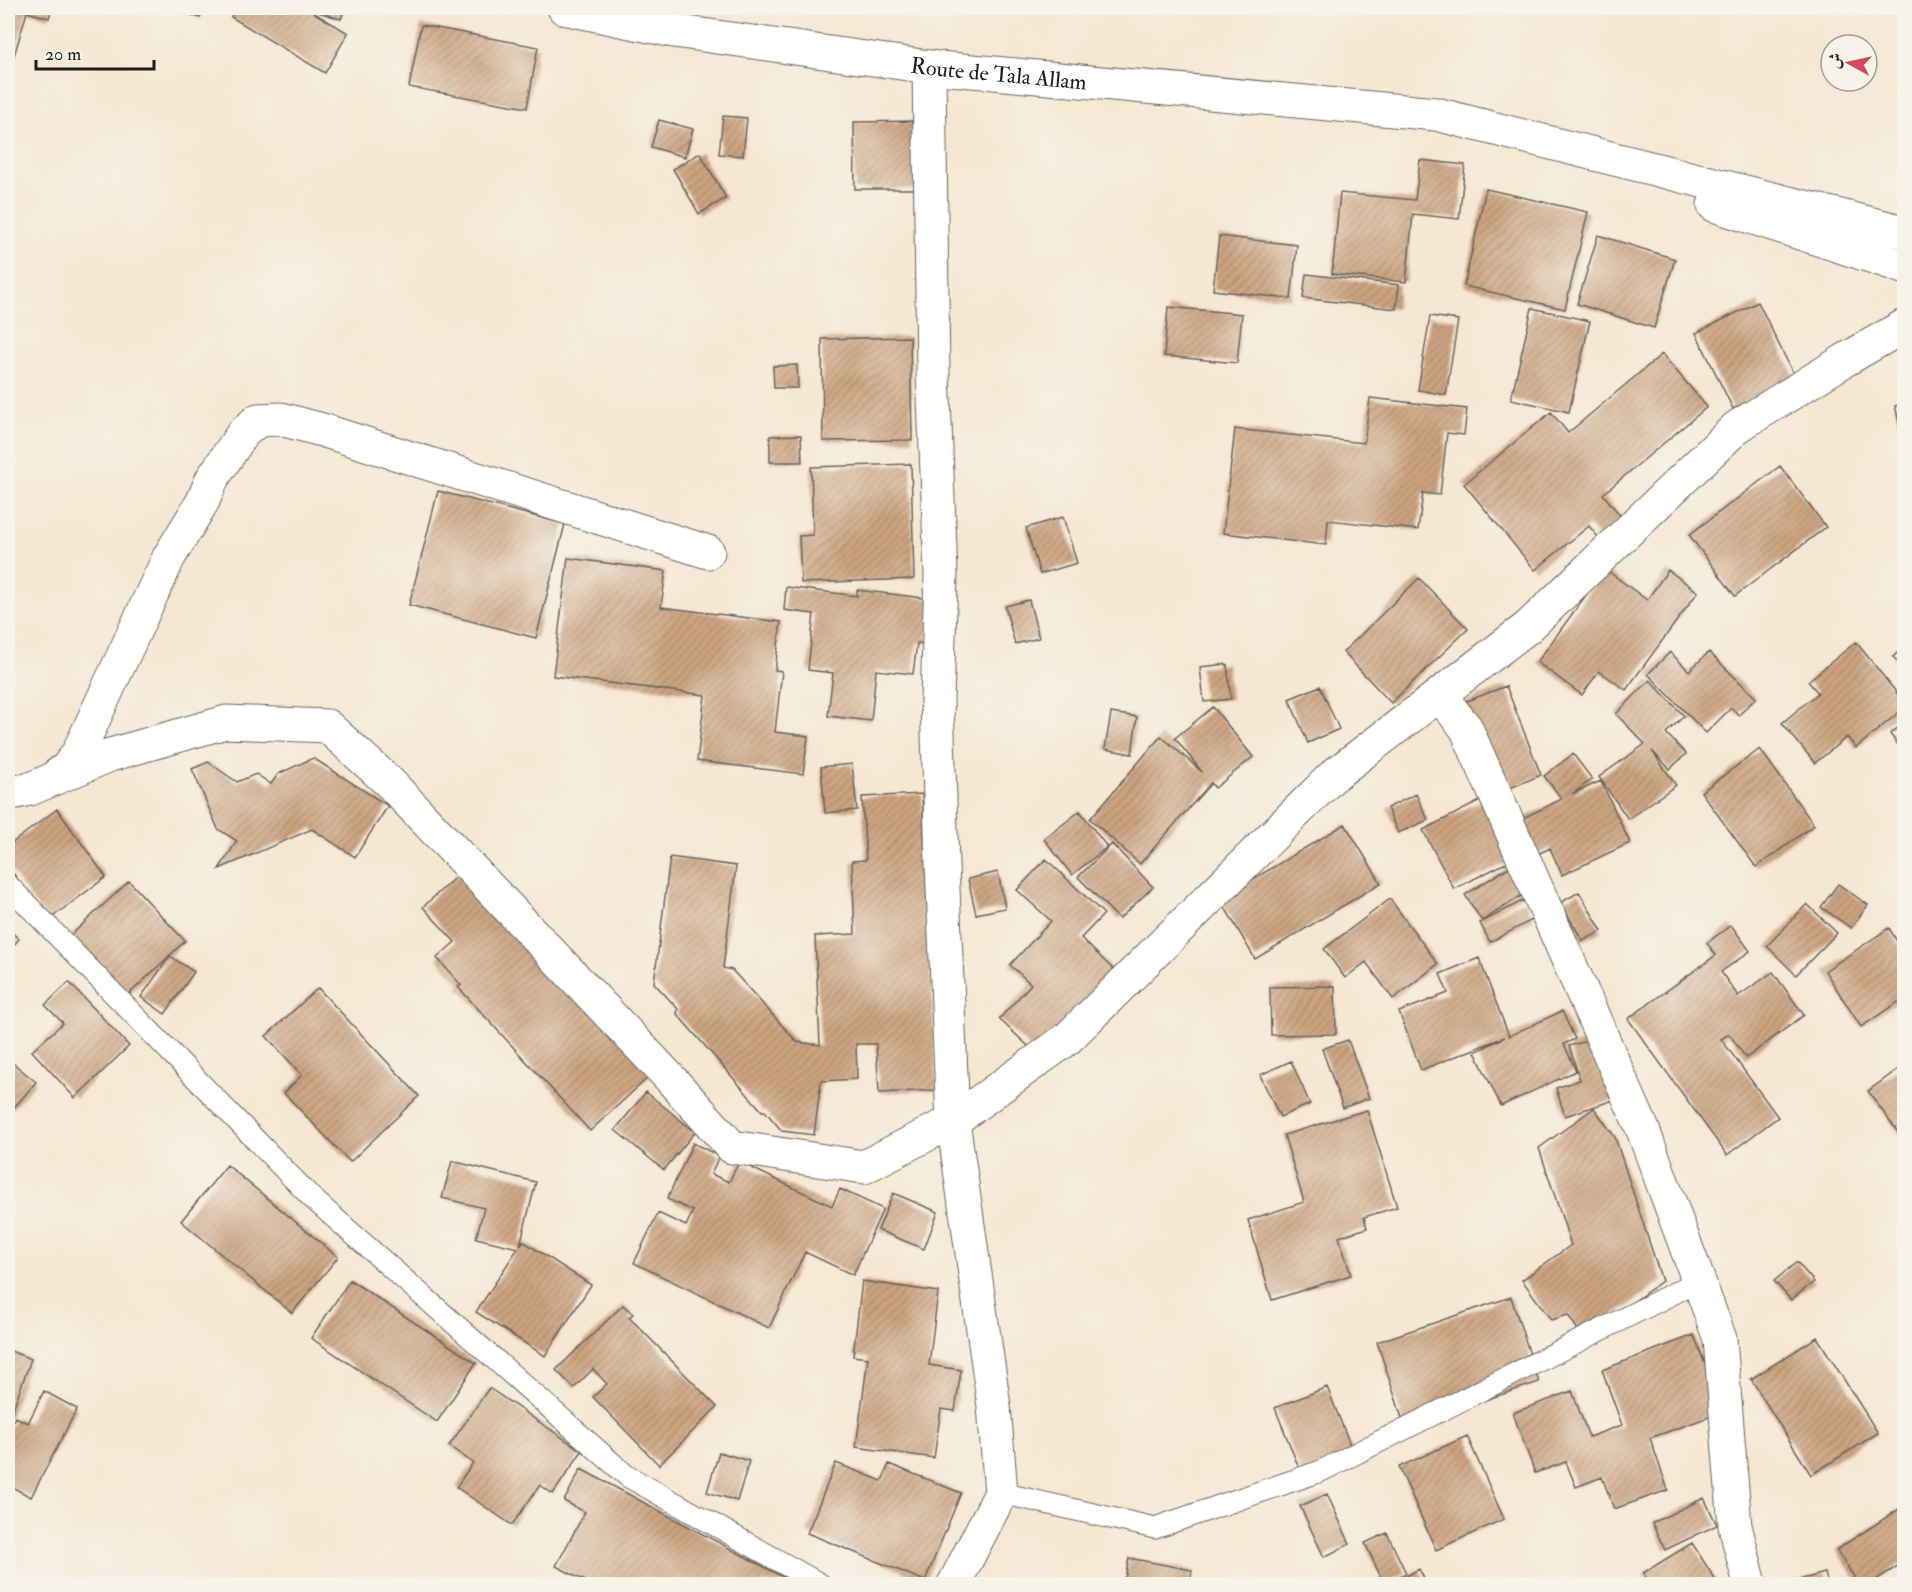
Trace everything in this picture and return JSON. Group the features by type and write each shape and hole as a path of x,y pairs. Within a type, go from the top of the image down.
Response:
{"street":[{"name":"Route de Tala Allam","path":"564,8 659,18 929,68 1436,114"},
{"path":"929,68 933,373 941,574 937,701 953,1121 994,1406 1001,1493 954,1584"},
{"path":"1436,114 1905,232"},
{"path":"1436,114 1905,267"},
{"path":"8,794 30,789 110,755 226,722 327,726 398,791 668,1076 732,1147 864,1167 953,1121 1067,1039 1334,775 1528,627 1737,427 1905,326"},
{"path":"49,781 67,768 78,753 170,557 203,501 212,479 243,433 258,420 281,419 322,430 708,552"},
{"path":"1437,697 1449,707 1466,728 1643,1130 1720,1339 1735,1526 1750,1584"}],"lane":[{"path":"8,885 312,1198 627,1476 820,1584"},
{"path":"1001,1493 1155,1528 1321,1471 1698,1281"}],"building":[{"path":"8,8 52,8 49,18 27,12 8,76"},
{"path":"174,8 204,8 200,18"},
{"path":"236,8 306,8 348,33 325,73 231,17"},
{"path":"319,8 345,8 341,19 318,12"},
{"path":"421,25 538,47 527,108 409,87"},
{"path":"723,116 747,118 743,156 719,154"},
{"path":"659,120 693,129 685,157 651,147"},
{"path":"922,121 923,189 855,189 854,122"},
{"path":"700,153 726,198 699,214 673,169"},
{"path":"1420,160 1465,165 1459,219 1413,214 1406,282 1332,274 1340,193 1415,200"},
{"path":"1486,189 1588,212 1565,309 1464,286"},
{"path":"1598,235 1675,259 1654,328 1577,304"},
{"path":"1219,236 1297,245 1291,299 1213,290"},
{"path":"1306,274 1399,285 1396,309 1303,298"},
{"path":"1758,302 1795,377 1733,409 1696,333"},
{"path":"1168,307 1242,314 1237,363 1164,356"},
{"path":"1532,308 1590,321 1569,412 1511,399"},
{"path":"1430,316 1458,320 1446,395 1418,390"},
{"path":"910,337 912,440 823,441 822,339"},
{"path":"1662,354 1707,407 1603,494 1622,518 1598,537 1589,526 1535,570 1464,484 1551,412 1568,433"},
{"path":"797,365 798,388 774,388 773,366"},
{"path":"1370,398 1467,409 1464,435 1447,433 1440,495 1423,493 1418,530 1328,520 1326,545 1223,533 1235,429 1364,443"},
{"path":"1904,403 1904,441 1895,406"},
{"path":"801,435 802,462 770,462 770,436"},
{"path":"1904,446 1904,463 1900,447"},
{"path":"911,464 914,579 801,583 799,536 813,535 811,467"},
{"path":"1780,466 1826,527 1735,596 1689,535"},
{"path":"438,491 565,524 536,638 409,605"},
{"path":"1063,517 1077,563 1040,574 1026,528"},
{"path":"568,558 666,571 661,607 781,622 775,670 782,671 775,732 808,736 803,774 697,761 705,695 553,676"},
{"path":"1605,569 1647,600 1668,570 1698,592 1626,690 1599,671 1582,695 1537,662"},
{"path":"1419,578 1468,629 1391,703 1343,652"},
{"path":"786,587 857,596 857,590 932,599 927,644 917,643 913,674 876,670 871,721 828,716 833,673 808,670 814,614 784,610"},
{"path":"1029,600 1039,638 1015,644 1005,606"},
{"path":"1856,642 1904,702 1904,708 1856,748 1847,737 1815,763 1782,723 1818,693 1808,681"},
{"path":"1904,646 1904,668 1893,657"},
{"path":"1670,652 1689,671 1709,652 1756,698 1739,715 1731,708 1706,733 1648,674"},
{"path":"1227,664 1231,699 1204,702 1200,667"},
{"path":"1650,680 1684,716 1666,733 1686,754 1670,769 1652,751 1676,785 1628,819 1599,777 1645,744 1616,714"},
{"path":"1320,686 1339,729 1308,743 1289,699"},
{"path":"1506,686 1541,775 1498,793 1462,703"},
{"path":"1213,707 1253,757 1215,788 1211,783 1140,864 1090,819 1161,736 1202,772 1175,738"},
{"path":"1111,713 1137,717 1132,754 1105,749"},
{"path":"1904,723 1904,753 1890,734"},
{"path":"1760,749 1814,825 1756,867 1701,792"},
{"path":"1573,754 1592,779 1572,794 1601,781 1630,843 1562,875 1550,848 1534,856 1517,821 1562,799 1544,776"},
{"path":"313,758 388,806 355,857 312,829 219,869 237,841 218,829 192,769 208,762 237,782 256,774 271,784 278,774"},
{"path":"852,764 857,810 825,813 821,767"},
{"path":"922,794 937,1090 879,1093 876,1044 856,1044 857,1079 821,1081 814,1135 782,1131 677,1014 678,1009 654,983 670,857 736,866 723,968 732,970 797,1042 820,1045 815,936 855,934 852,861 866,860 862,797"},
{"path":"1416,794 1428,820 1398,833 1387,808"},
{"path":"1486,798 1516,858 1454,889 1423,830"},
{"path":"57,809 106,877 47,921 8,866 8,846"},
{"path":"1080,811 1107,847 1072,875 1044,839"},
{"path":"1345,824 1381,883 1255,959 1220,899"},
{"path":"1112,844 1153,887 1119,919 1078,877"},
{"path":"1046,859 1104,914 1081,938 1116,972 1039,1056 999,1019 1031,984 1010,965 1051,921 1017,890"},
{"path":"1515,863 1532,889 1482,921 1465,895"},
{"path":"464,869 652,1074 590,1131 458,987 461,985 437,958 455,942 423,907"},
{"path":"998,872 1005,908 976,914 968,879"},
{"path":"129,881 185,941 126,997 70,936"},
{"path":"1838,884 1868,905 1851,928 1821,907"},
{"path":"1579,892 1602,931 1583,941 1560,903"},
{"path":"1390,899 1438,964 1393,999 1366,962 1345,978 1324,949"},
{"path":"1524,900 1534,919 1490,942 1480,923"},
{"path":"1807,904 1837,933 1796,975 1767,946"},
{"path":"1731,925 1750,951 1721,972 1738,996 1773,972 1804,1015 1746,1058 1729,1034 1721,1039 1778,1117 1727,1155 1628,1019 1716,955 1707,943"},
{"path":"1889,928 1904,953 1904,998 1861,1027 1825,971"},
{"path":"8,929 19,939 8,952"},
{"path":"170,956 194,972 165,1014 141,997"},
{"path":"1479,958 1509,1036 1562,1011 1575,1039 1564,1044 1576,1071 1501,1106 1475,1052 1505,1037 1421,1070 1399,1012 1448,993 1440,974"},
{"path":"69,982 129,1046 75,1098 32,1051 63,1023 45,1005"},
{"path":"1335,986 1336,1034 1271,1035 1270,987"},
{"path":"318,988 419,1096 350,1162 284,1093 302,1075 266,1036"},
{"path":"1597,1038 1617,1099 1565,1116 1556,1088 1580,1080 1569,1046"},
{"path":"1348,1040 1369,1098 1343,1108 1322,1049"},
{"path":"8,1059 36,1082 13,1109 8,1105"},
{"path":"1291,1061 1310,1104 1280,1117 1260,1075"},
{"path":"1904,1065 1904,1141 1868,1091"},
{"path":"646,1092 695,1132 664,1170 615,1130"},
{"path":"1594,1108 1615,1137 1662,1281 1625,1308 1580,1333 1568,1315 1551,1320 1522,1280 1571,1245 1539,1148"},
{"path":"1367,1110 1397,1207 1364,1217 1367,1228 1339,1237 1351,1275 1272,1300 1248,1220 1304,1202 1284,1135"},
{"path":"693,1143 719,1156 711,1174 729,1182 739,1162 832,1206 840,1189 883,1209 853,1275 805,1252 769,1328 634,1263 658,1213 686,1226 693,1211 667,1199"},
{"path":"452,1161 536,1182 520,1245 523,1241 591,1285 545,1356 476,1312 518,1248 476,1238 484,1208 442,1198"},
{"path":"227,1165 338,1257 292,1313 181,1221"},
{"path":"893,1193 938,1212 924,1249 878,1230"},
{"path":"1797,1262 1814,1282 1791,1300 1774,1281"},
{"path":"350,1280 476,1363 437,1422 311,1338"},
{"path":"862,1281 938,1292 929,1365 961,1370 955,1411 941,1409 934,1458 856,1447 868,1358 853,1356"},
{"path":"1511,1297 1539,1382 1405,1427 1377,1342"},
{"path":"623,1305 633,1314 629,1317 717,1407 659,1465 593,1397 607,1384 593,1369 574,1388 556,1370"},
{"path":"1694,1335 1723,1412 1650,1438 1668,1490 1614,1509 1602,1477 1576,1487 1566,1462 1535,1473 1513,1413 1572,1391 1589,1437 1622,1425 1602,1370"},
{"path":"1817,1337 1878,1433 1811,1475 1751,1379"},
{"path":"8,1350 31,1359 8,1423"},
{"path":"1327,1387 1353,1452 1301,1473 1275,1408"},
{"path":"489,1388 582,1451 553,1494 540,1485 512,1525 456,1487 473,1463 449,1446"},
{"path":"44,1391 77,1409 31,1497 8,1485 8,1432 15,1417 28,1423"},
{"path":"1467,1436 1504,1519 1436,1550 1399,1467"},
{"path":"719,1452 749,1461 737,1501 707,1492"},
{"path":"836,1463 882,1481 889,1464 961,1493 925,1581 807,1533"},
{"path":"581,1469 796,1584 591,1584 556,1566 585,1512 564,1501"},
{"path":"1327,1494 1350,1544 1324,1557 1300,1506"},
{"path":"1704,1498 1717,1525 1665,1550 1652,1523"},
{"path":"1899,1509 1904,1518 1904,1562 1870,1584 1859,1584 1836,1550"},
{"path":"1387,1533 1406,1573 1384,1584 1365,1543"},
{"path":"1692,1543 1718,1584 1651,1584 1643,1573"},
{"path":"1129,1558 1192,1570 1190,1584 1124,1584"},
{"path":"1419,1569 1427,1584 1392,1584"},
{"path":"1825,1573 1828,1584 1791,1584 1791,1582"}]}
